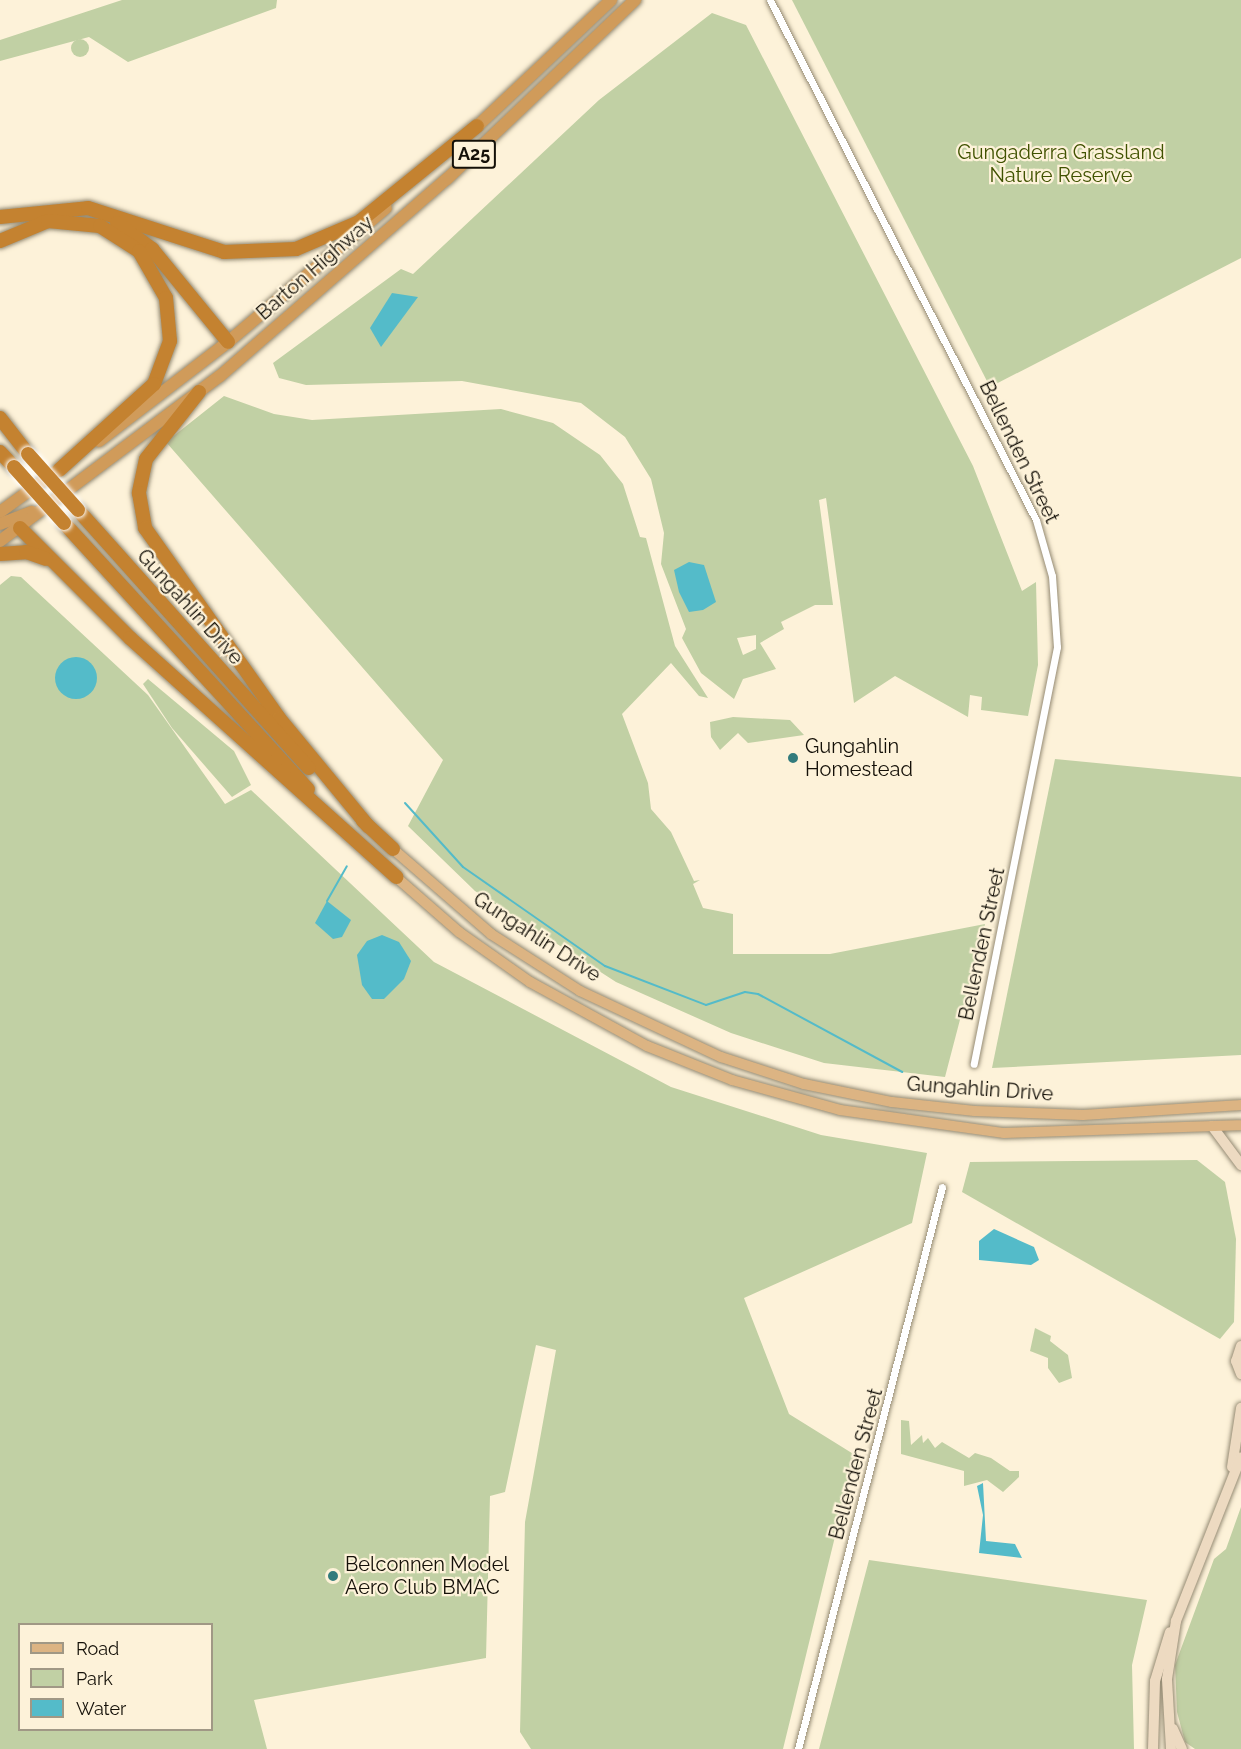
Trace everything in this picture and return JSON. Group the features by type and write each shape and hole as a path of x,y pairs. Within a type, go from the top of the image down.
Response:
{"highway":[{"name":"Barton Highway","path":"0,512 228,342 477,126 611,0"},
{"name":"Barton Highway","path":"0,541 18,524 62,497 224,371 447,179 635,0"},
{"path":"0,217 70,207 105,212 224,252 296,249 359,222 477,126"},
{"path":"70,207 115,221 140,237 228,342 231,360 224,371"},
{"path":"0,241 48,221 99,226 139,251 166,298 170,340 154,384 59,470"},
{"path":"199,392 146,459 140,493 145,528 279,718 368,826"},
{"path":"0,418 28,454"},
{"name":"Gungahlin Drive","path":"0,425 296,755 393,849"},
{"name":"Gungahlin Drive","path":"0,452 268,749 396,877"},
{"path":"21,496 18,524 59,570 396,877"},
{"path":"0,524 18,524"},
{"path":"0,554 30,553 59,570"}],"main road":[{"name":"Gungahlin Drive","path":"393,849 491,934 580,992 710,1053 804,1084 892,1102 975,1111 1083,1115 1241,1105"},
{"name":"Gungahlin Drive","path":"396,877 459,932 530,982 647,1046 732,1080 840,1110 945,1127 1058,1134 1212,1126 1240,1127"},
{"path":"1240,1127 1241,1105"},
{"path":"1212,1126 1241,1165"},
{"path":"1241,1346 1236,1361 1241,1374"},
{"path":"1230,1479 1241,1408"},
{"path":"1153,1749 1155,1681 1230,1479 1241,1457"},
{"path":"1171,1749 1168,1712 1176,1621"},
{"path":"1168,1712 1182,1749"}],"street":[{"name":"Bellenden Street","path":"770,0 1036,520 1052,576 1057,647 974,1064"},
{"name":"Bellenden Street","path":"798,1749 942,1187"}],"green space":[{"path":"122,0 277,0 276,8 128,62 89,37 0,61 0,40"},
{"name":"Gungaderra Grassland Nature Reserve","path":"792,0 1241,0 1241,258 990,387"},
{"path":"712,13 746,25 973,466 1022,591 1036,582 1038,665 1028,716 981,710 982,697 970,695 968,717 895,676 854,703 826,498 819,500 833,605 815,605 781,622 784,629 760,643 776,669 743,679 734,699 701,673 682,638 686,629 661,564 664,533 651,479 625,437 581,403 462,381 306,385 279,378 273,363 401,269 413,274 599,100","holes":["756,635 756,649 743,655 737,638"]},
{"path":"80,39 86,42 89,48 86,54 80,57 74,54 71,48 74,42"},
{"path":"224,396 274,414 312,420 501,409 553,423 600,455 623,484 640,537 646,538 675,646 708,698 699,696 671,663 622,714 648,783 651,809 671,832 694,881 700,880 693,884 703,908 733,914 733,954 830,954 985,924 945,1077 824,1063 731,1033 616,982 475,891 408,826 443,760 166,442"},
{"path":"11,576 21,577 148,695 225,804 251,790 434,962 671,1087 821,1135 927,1153 912,1223 744,1298 789,1414 855,1455 783,1749 531,1749 520,1732 525,1522 556,1350 536,1345 505,1492 490,1496 486,1658 254,1700 267,1749 0,1749 0,585"},
{"path":"148,679 234,751 251,785 232,797 172,728 143,684"},
{"path":"733,717 790,720 804,735 748,743 738,733 720,750 711,737 710,722"},
{"path":"1055,759 1241,777 1241,1055 992,1068"},
{"path":"1197,1160 1225,1182 1236,1239 1234,1322 1220,1339 962,1192 970,1162"},
{"path":"1035,1328 1051,1336 1050,1341 1068,1355 1072,1378 1059,1383 1048,1368 1048,1358 1030,1351"},
{"path":"901,1420 909,1421 911,1445 922,1435 923,1443 928,1438 935,1448 942,1442 969,1458 975,1453 991,1458 1010,1471 1019,1471 1019,1477 1003,1492 987,1480 964,1486 964,1471 901,1454"},
{"path":"1241,1507 1241,1749 1195,1749 1185,1742 1177,1712 1175,1665 1214,1559 1226,1549"},
{"path":"869,1560 1147,1600 1132,1665 1134,1749 819,1749"}],"water":[{"path":"392,293 418,297 381,347 370,328"},
{"path":"689,562 704,565 716,602 703,610 689,612 679,592 674,570"},
{"path":"76,657 91,663 97,678 91,693 76,699 61,693 55,678 61,663"},
{"path":"327,901 351,920 342,937 333,939 315,923"},
{"path":"382,935 399,942 411,961 404,979 384,999 372,999 362,985 357,955 367,941"},
{"path":"994,1229 1034,1247 1039,1260 1031,1265 979,1260 979,1241"},
{"path":"983,1483 986,1541 1015,1544 1022,1558 979,1553 983,1515 977,1486"}],"waterway":[{"path":"405,803 463,867 605,966 706,1005 745,992 758,994 902,1072"},
{"path":"327,901 347,866"}],"place":[{"name":"Gungahlin Homestead","path":"793,758"},
{"name":"Belconnen Model Aero Club BMAC","path":"333,1576"}]}
